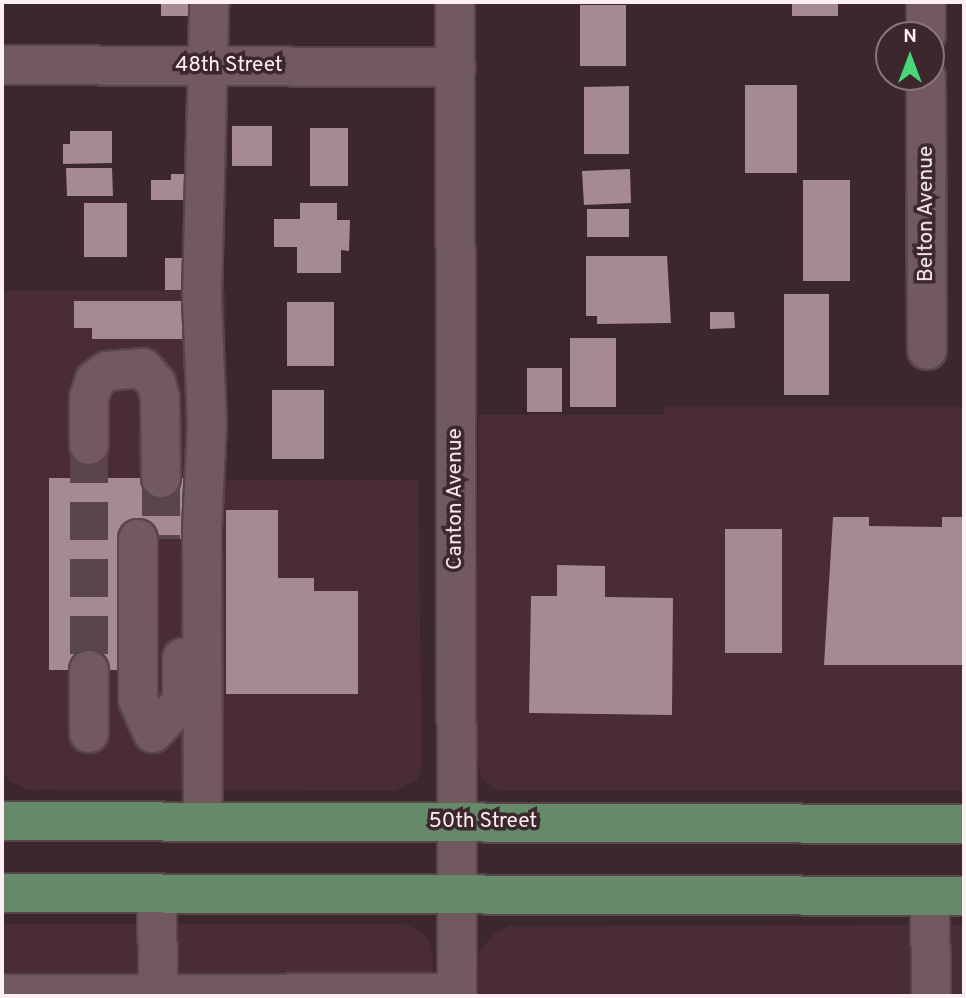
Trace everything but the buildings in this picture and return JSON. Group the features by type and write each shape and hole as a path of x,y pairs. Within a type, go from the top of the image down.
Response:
{"main road":[{"name":"50th Street","path":"2,821 964,824"},
{"path":"2,893 947,896"}],"street":[{"path":"203,821 202,529 207,423 202,299 209,2"},
{"name":"Canton Avenue","path":"455,2 457,994"},
{"path":"926,2 926,21"},
{"name":"48th Street","path":"2,65 456,67"},
{"name":"Belton Avenue","path":"926,91 927,351"},
{"path":"89,445 89,398 95,380 107,371 133,368 156,383 160,397 160,478"},
{"path":"153,733 160,702 161,539"},
{"path":"89,670 89,733"},
{"path":"157,894 158,994"},
{"path":"931,996 947,896"},
{"path":"2,994 457,994"}],"shaded area":[{"path":"2,291 226,291 226,480 418,480 422,764 417,780 395,791 28,790 8,780 2,769"},
{"path":"664,406 964,406 964,791 506,791 496,790 482,779 477,759 478,415 664,415"},
{"path":"2,924 405,924 423,933 430,943 433,955 433,996 2,996"},
{"path":"964,925 964,996 478,996 479,953 492,935 509,926"}],"tunnel":[{"path":"89,445 89,670"},
{"path":"161,478 161,539"}]}
